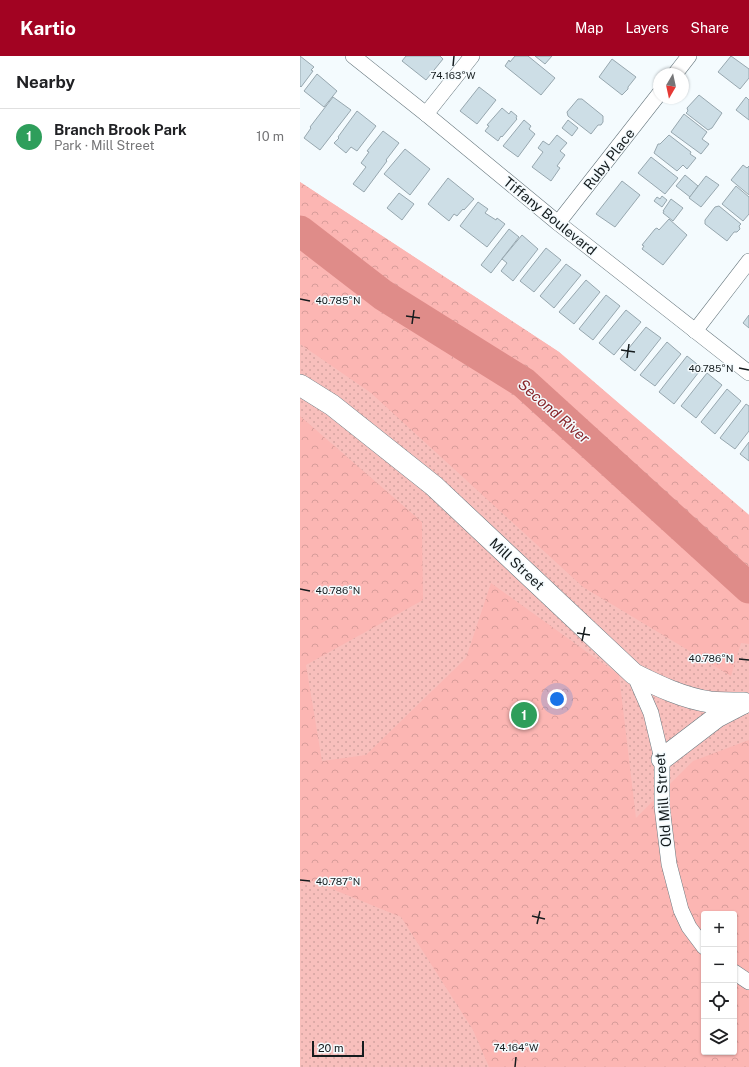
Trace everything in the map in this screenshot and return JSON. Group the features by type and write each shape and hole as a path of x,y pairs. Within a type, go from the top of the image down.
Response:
{"street":[{"name":"Tiffany Boulevard","path":"353,56 558,223 749,373"},
{"path":"426,114 472,56"},
{"path":"680,68 689,56"},
{"name":"Ruby Place","path":"558,223 653,102"},
{"path":"695,331 749,261"},
{"name":"Mill Street","path":"300,385 332,405 434,486 634,674 656,685 695,699 711,702 747,702"},
{"name":"Old Mill Street","path":"634,674 651,714 662,759 662,807 669,864 681,910 688,927 701,943"},
{"path":"662,759 717,717 747,702"},
{"path":"737,974 749,982"}],"shaded area":[{"path":"300,182 559,352 749,515 749,1067 300,1067"}],"green space":[{"path":"300,182 559,352 749,515 749,644 741,643 731,676 583,587 371,393 300,344"},
{"path":"300,416 422,522 423,600 306,665 322,761 366,755 466,658 491,583 619,675 636,818 693,761 749,740 749,1067 489,1067 473,1030 401,917 310,880 300,883"}],"building":[{"path":"300,56 314,67 311,70 313,71 301,87 300,86"},
{"path":"406,56 440,56 443,59 426,80 402,61"},
{"path":"515,56 528,56 555,78 541,95 505,66 509,60 510,62"},
{"path":"535,56 552,56 545,64"},
{"path":"731,56 749,69 749,78 740,89 718,72"},
{"path":"612,59 636,77 622,95 599,77"},
{"path":"317,74 337,91 324,107 304,91"},
{"path":"479,87 496,100 477,124 460,111"},
{"path":"699,95 722,113 712,128 708,130 686,113 688,111 687,108"},
{"path":"333,97 351,110 320,150 304,138 311,128 310,127"},
{"path":"746,97 749,100 749,120 736,110"},
{"path":"578,99 582,99 603,116 603,122 601,125 598,125 591,134 568,116 567,112"},
{"path":"502,108 509,114 511,111 517,116 517,119 498,141 485,131 489,126 487,125"},
{"path":"357,111 376,126 357,151 351,147 346,153 334,143"},
{"path":"684,114 707,132 702,139 709,144 701,154 671,132"},
{"path":"524,120 531,126 529,129 535,134 518,157 503,146"},
{"path":"568,120 578,128 572,136 562,128"},
{"path":"383,131 399,143 364,192 353,184 366,167 361,163 369,152 367,151"},
{"path":"557,135 567,143 560,151 565,155 557,166 560,168 551,181 532,167 543,152 538,148 543,141 549,145"},
{"path":"669,135 691,152 690,154 696,158 687,169 683,165 677,171 654,153 658,144 660,144"},
{"path":"405,149 430,169 410,195 384,174"},
{"path":"651,157 678,178 665,194 638,173"},
{"path":"743,165 747,168 749,166 749,195 731,180"},
{"path":"685,175 698,186 690,197 676,186"},
{"path":"706,176 719,185 701,207 689,198"},
{"path":"448,178 474,199 457,216 454,214 449,221 428,204"},
{"path":"622,181 640,195 615,227 596,214"},
{"path":"736,186 749,197 749,214 743,221 722,204"},
{"path":"399,193 414,204 402,220 387,208"},
{"path":"662,196 667,200 662,207 654,201 657,197 660,199"},
{"path":"671,199 683,208 673,221 663,213"},
{"path":"478,202 488,209 485,213 496,220 497,218 505,224 487,247 460,226"},
{"path":"719,206 741,224 739,226 740,229 737,232 734,232 727,241 705,224 705,220 715,207"},
{"path":"669,219 687,235 663,265 642,249 644,246 642,245 655,229 657,228 659,230"},
{"path":"509,229 519,237 491,273 481,265"},
{"path":"522,235 538,249 513,281 501,271 507,263 502,259"},
{"path":"546,248 561,260 534,292 520,281"},
{"path":"566,264 581,275 554,308 540,296"},
{"path":"586,280 600,292 574,324 559,312"},
{"path":"606,295 620,306 593,340 579,329"},
{"path":"626,310 641,322 614,355 599,343"},
{"path":"749,315 749,328 743,323"},
{"path":"646,327 661,338 635,371 620,359"},
{"path":"667,342 681,354 655,386 640,375"},
{"path":"687,356 702,368 674,404 659,392"},
{"path":"707,373 722,385 696,418 681,406"},
{"path":"727,389 741,401 715,434 701,422"},
{"path":"746,404 749,406 749,431 735,449 720,438"},
{"path":"749,442 749,461 740,454"}],"waterway":[{"name":"Second River","path":"300,231 383,295 524,383 749,588"}],"place":[{"name":"Branch Brook Park","path":"524,715"}]}
